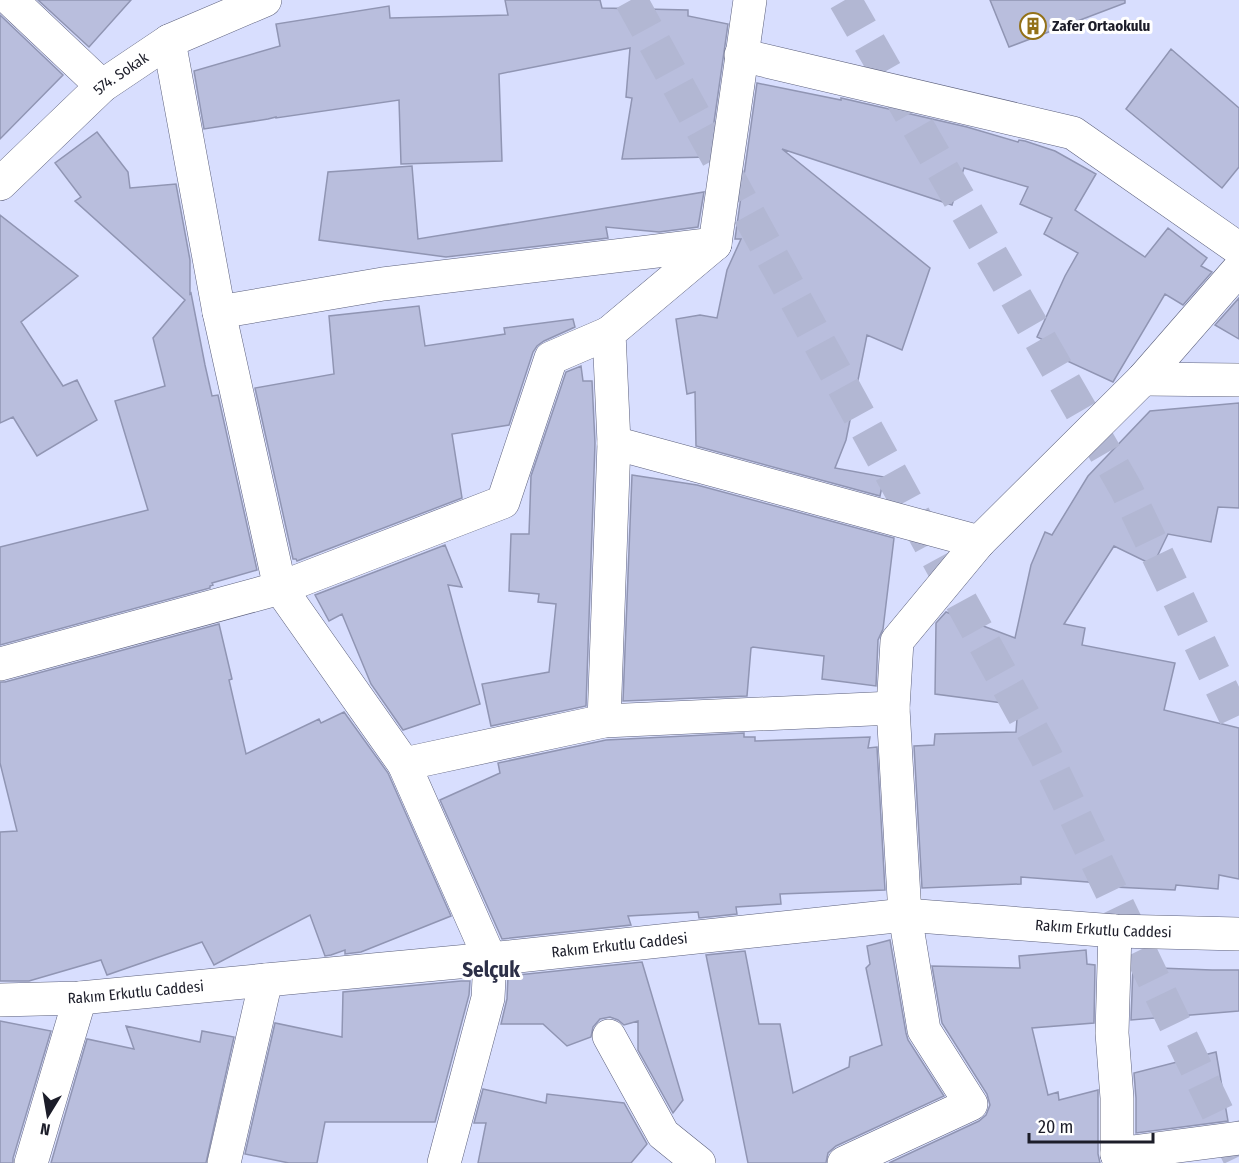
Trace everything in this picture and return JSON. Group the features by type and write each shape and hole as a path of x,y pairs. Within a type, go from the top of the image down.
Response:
{"street":[{"path":"11,0 102,86"},
{"name":"574. Sokak","path":"0,184 102,86 169,41 265,0"},
{"path":"0,663 280,588 503,502 551,358 609,333 715,244 750,0"},
{"path":"169,41 219,312 280,588 404,764 490,960 488,998 444,1163"},
{"path":"741,55 1073,133 1239,249"},
{"path":"219,312 383,284 715,244"},
{"path":"844,1163 970,1104 924,1030 905,915 893,708 897,641 979,542 1143,378 1239,269"},
{"path":"604,720 614,443 609,333"},
{"path":"1143,378 1239,380"},
{"path":"614,443 979,542"},
{"path":"404,764 604,720 893,708"},
{"name":"Rakım Erkutlu Caddesi","path":"0,1000 80,998 490,960 905,915 1115,931 1239,934"},
{"path":"1115,931 1112,1033 1119,1159 1239,1138"},
{"path":"224,1163 266,980"},
{"path":"31,1163 80,998"},
{"path":"609,1036 663,1134 699,1163"}],"building":[{"path":"38,0 131,0 89,47"},
{"path":"505,0 600,0 602,8 688,10 688,16 728,24 709,157 622,159 632,98 626,97 630,48 499,74 502,161 401,164 399,100 204,129 194,71 280,46 276,24 389,6 390,18 508,15"},
{"name":"Zafer Ortaokulu","path":"990,0 1125,0 1125,3 1009,47"},
{"path":"0,15 63,75 0,139"},
{"path":"1171,49 1239,108 1239,167 1222,188 1126,109"},
{"path":"757,83 841,100 841,98 967,127 1018,142 1019,140 1025,141 1055,151 1096,174 1075,210 1145,257 1168,228 1207,258 1201,266 1212,272 1183,305 1165,294 1113,382 1054,355 1058,347 1037,337 1078,253 1044,234 1052,218 1020,204 1028,187 964,168 952,205 782,149 930,268 902,350 867,335 846,440 835,468 884,477 880,496 696,446 695,392 687,394 676,319 700,315 717,318 727,270 741,239 735,239"},
{"path":"97,132 128,172 130,188 176,184 190,260 190,294 212,396 218,395 257,570 212,583 210,588 0,645 0,547 148,510 115,401 165,386 153,338 185,300 75,201 81,197 55,163"},
{"path":"412,166 418,239 704,192 698,227 659,232 606,227 608,238 446,257 319,240 328,172"},
{"path":"0,215 78,276 21,322 63,386 77,380 97,420 37,456 13,417 0,423"},
{"path":"1239,298 1239,339 1215,325"},
{"path":"419,306 425,346 505,334 504,328 573,319 575,327 537,346 509,425 452,434 462,498 297,561 293,559 255,388 334,374 329,316"},
{"path":"581,366 583,381 592,381 595,443 586,706 491,726 482,684 549,672 556,604 538,602 539,594 509,591 511,534 529,534 531,476 566,372"},
{"path":"1239,403 1239,508 1218,507 1211,542 1168,534 1153,565 1114,546 1064,624 1085,628 1082,645 1175,663 1164,710 1239,728 1239,879 1219,875 1218,889 1176,885 1175,890 1114,887 1114,884 1021,877 1021,884 922,888 914,746 934,745 935,734 1016,732 1018,705 935,694 936,623 946,612 1015,638 1031,565 1045,532 1052,535 1088,476 1150,411"},
{"path":"632,475 697,485 894,538 883,629 878,640 876,686 822,679 824,656 753,647 751,648 747,696 623,701"},
{"path":"445,545 462,587 448,585 480,704 403,730 371,684 342,614 329,621 315,595"},
{"path":"219,624 246,754 319,719 321,723 344,712 388,773 451,916 361,952 345,954 345,950 325,956 310,915 214,965 202,942 107,975 101,960 29,981 0,981 0,832 17,831 0,763 0,682"},
{"path":"744,733 744,737 755,737 755,741 870,737 868,748 877,747 885,890 780,894 781,904 736,907 737,914 699,918 698,912 628,916 631,925 502,939 440,800 500,773 498,763 606,740"},
{"path":"890,940 908,1040 944,1096 836,1146 828,1153 826,1163 748,1163 706,955 745,951 759,1024 780,1024 793,1093 849,1067 850,1057 882,1045 866,968 870,964 867,946"},
{"path":"1086,950 1087,964 1095,965 1094,1023 1032,1028 1048,1095 1058,1092 1059,1100 1098,1090 1100,1163 889,1163 979,1121 986,1115 990,1105 987,1094 942,1023 932,966 1020,968 1019,956"},
{"path":"642,962 683,1100 673,1113 638,1050 638,1021 624,1025 610,1017 600,1019 593,1027 591,1037 567,1046 543,1024 501,1024 507,999 508,976"},
{"path":"1133,967 1239,970 1239,1011 1131,1020"},
{"path":"470,981 469,995 435,1122 325,1122 317,1163 289,1163 245,1154 275,1023 342,1037 343,992"},
{"path":"0,1021 51,1031 13,1163 0,1163"},
{"path":"126,1026 200,1042 202,1031 234,1037 206,1163 51,1163 87,1039 134,1049"},
{"path":"1216,1052 1228,1121 1136,1133 1134,1073"},
{"path":"483,1089 546,1103 547,1094 624,1103 647,1144 631,1163 478,1163 486,1123 474,1123"}],"tunnel":[{"path":"631,0 1045,754 1239,1157"},
{"path":"845,0 1126,489 1239,725"}],"place":[{"name":"Zafer Ortaokulu","path":"1033,26"}],"district":[{"name":"Selçuk","path":"491,970"}]}
